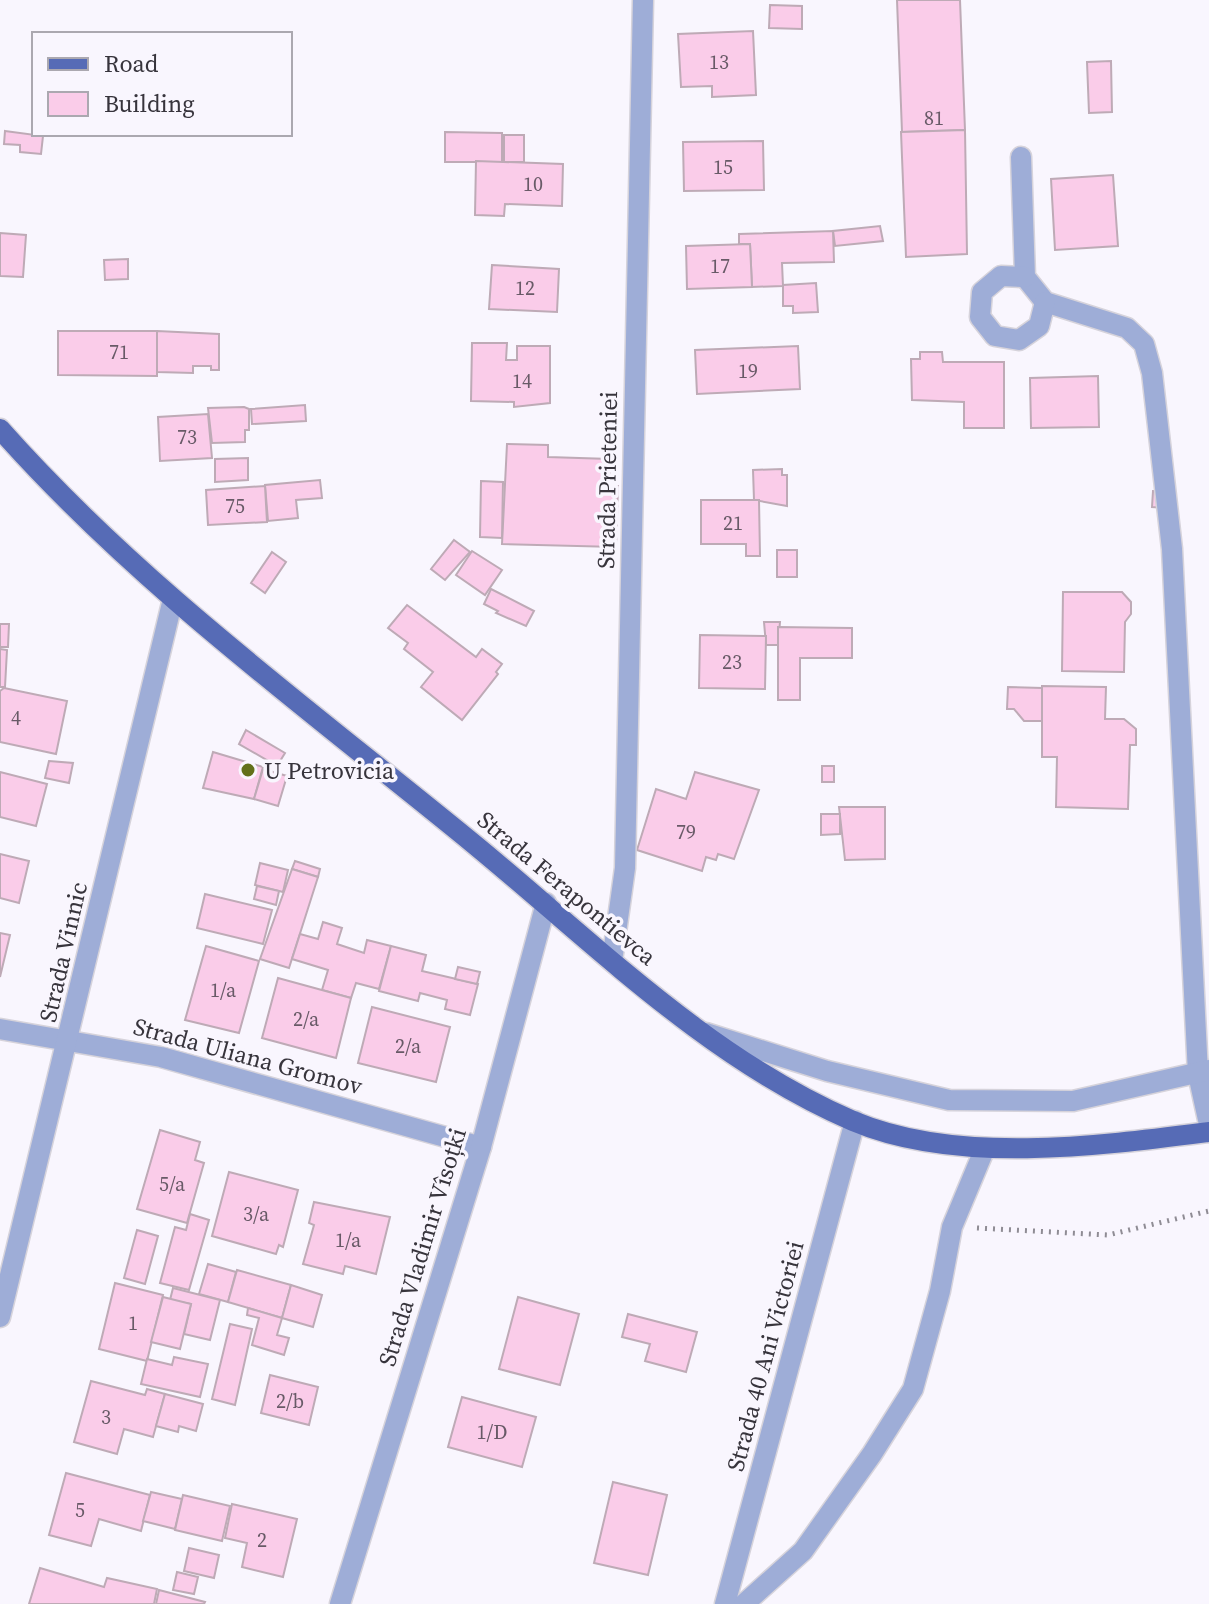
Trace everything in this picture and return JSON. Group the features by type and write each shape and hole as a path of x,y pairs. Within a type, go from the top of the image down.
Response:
{"main road":[{"name":"Strada Ferapontievca","path":"0,429 173,599 546,903 612,961 702,1032 759,1070 855,1121 919,1138 985,1148 1112,1144 1209,1132"}],"street":[{"name":"Strada Prieteniei","path":"612,961 625,868 643,0"},
{"path":"1021,157 1025,277 1045,302 1127,328 1144,344 1152,373 1172,549 1209,1124"},
{"path":"1025,277 1001,276 982,292 980,317 995,336 1019,340 1039,326 1045,302"},
{"name":"Strada Vinnic","path":"0,1317 173,599"},
{"name":"Strada Vladimir Vîsoțki","path":"340,1604 481,1147 546,903"},
{"name":"Strada Uliana Gromov","path":"0,1029 161,1057 481,1147"},
{"path":"702,1032 827,1071 949,1100 1073,1101 1204,1072"},
{"name":"Strada 40 Ani Victoriei","path":"725,1604 855,1121"},
{"path":"744,1604 803,1551 872,1454 913,1389 940,1291 952,1227 985,1148"}],"path":[{"path":"952,1227 1108,1235 1209,1211"}],"building":[{"path":"897,0 960,0 965,130 902,132"},
{"path":"770,5 802,6 802,29 769,28"},
{"path":"753,31 756,95 712,97 712,86 681,87 678,34"},
{"path":"1111,61 1112,112 1089,113 1087,62"},
{"path":"965,130 967,254 906,257 901,132"},
{"path":"5,131 43,136 41,154 20,152 20,145 4,144"},
{"path":"445,132 502,133 502,162 445,162"},
{"path":"504,135 524,135 524,162 504,162"},
{"path":"763,141 764,190 684,191 683,142"},
{"path":"476,161 563,164 562,206 505,204 504,216 475,215"},
{"path":"1113,175 1118,246 1055,250 1051,179"},
{"path":"880,226 883,241 835,246 833,231"},
{"path":"833,231 834,262 782,263 783,286 752,287 750,244 739,244 739,234"},
{"path":"0,233 26,235 23,277 0,276"},
{"path":"750,244 752,287 687,289 686,246"},
{"path":"128,259 128,279 105,280 104,260"},
{"path":"492,265 559,269 557,312 489,309"},
{"path":"816,283 818,312 793,313 793,306 783,306 783,285"},
{"path":"58,331 157,331 157,376 58,375"},
{"path":"157,331 219,334 219,370 211,370 211,366 193,366 193,373 157,372"},
{"path":"472,343 507,343 506,360 517,360 517,346 550,346 550,403 514,407 514,402 471,401"},
{"path":"798,346 800,389 697,394 695,350"},
{"path":"920,352 942,352 943,362 1004,362 1004,428 964,428 964,402 912,400 911,359 920,359"},
{"path":"1098,376 1099,427 1031,428 1030,378"},
{"path":"305,405 306,421 252,424 251,409"},
{"path":"208,408 249,409 249,430 245,430 245,442 212,443"},
{"path":"208,414 212,458 160,461 158,417"},
{"path":"507,444 548,445 548,457 610,459 609,486 618,486 616,547 502,544"},
{"path":"248,458 248,480 215,482 215,459"},
{"path":"782,469 782,475 787,475 787,506 754,500 753,470"},
{"path":"320,480 322,498 296,500 298,518 268,521 265,485"},
{"path":"481,481 503,482 502,538 480,537"},
{"path":"265,486 267,522 208,525 206,490"},
{"path":"1153,491 1167,492 1167,508 1152,507"},
{"path":"701,500 759,500 760,556 746,556 746,544 701,544"},
{"path":"454,540 470,552 445,580 431,569"},
{"path":"777,550 797,550 797,577 777,577"},
{"path":"472,551 502,570 485,595 456,575"},
{"path":"272,552 286,562 265,593 251,583"},
{"path":"491,589 534,611 526,626 496,613 498,611 484,604"},
{"path":"1063,592 1122,592 1131,602 1131,614 1125,622 1124,672 1062,671"},
{"path":"407,605 476,657 482,649 502,664 496,672 498,674 462,720 421,687 433,672 404,649 408,643 388,628"},
{"path":"764,622 780,622 778,645 766,645"},
{"path":"0,624 9,624 8,647 0,647"},
{"path":"778,627 852,628 852,658 800,658 800,700 778,700"},
{"path":"700,635 766,636 765,689 699,688"},
{"path":"0,649 7,650 5,687 0,687"},
{"path":"1042,686 1106,687 1105,719 1124,719 1136,729 1136,745 1130,745 1128,809 1056,807 1057,757 1042,757"},
{"path":"1008,687 1042,688 1042,721 1024,721 1014,709 1007,709"},
{"path":"4,688 67,701 56,754 0,742 0,691"},
{"path":"246,730 285,753 277,766 239,744"},
{"path":"213,752 263,767 254,799 203,788"},
{"path":"49,761 73,763 69,783 45,778"},
{"path":"822,766 834,766 834,782 822,782"},
{"path":"263,769 287,776 278,806 254,799"},
{"path":"0,772 47,784 36,826 0,817"},
{"path":"695,772 759,790 734,859 718,854 716,860 706,857 702,871 637,850 656,789 686,799"},
{"path":"839,807 885,807 885,859 845,860"},
{"path":"821,814 840,814 840,834 821,835"},
{"path":"0,854 29,861 19,903 0,898"},
{"path":"295,861 320,869 318,877 292,869"},
{"path":"260,863 288,870 283,892 255,885"},
{"path":"292,869 318,877 289,968 260,959"},
{"path":"257,886 279,891 276,905 254,899"},
{"path":"205,894 272,910 263,944 197,928"},
{"path":"323,922 342,928 337,944 364,953 367,940 391,946 379,989 356,983 351,998 322,990 328,970 292,959 300,934 318,939"},
{"path":"0,933 10,935 0,977"},
{"path":"206,946 259,961 239,1033 185,1020"},
{"path":"391,946 426,955 422,971 478,984 470,1015 445,1009 447,1000 420,993 418,1001 379,991"},
{"path":"458,967 480,972 477,984 455,979"},
{"path":"278,978 351,998 336,1058 262,1038"},
{"path":"372,1007 450,1027 436,1082 358,1063"},
{"path":"160,1130 200,1142 195,1160 204,1163 187,1223 137,1209"},
{"path":"229,1172 298,1190 283,1247 279,1245 276,1254 212,1236"},
{"path":"314,1202 390,1217 376,1274 345,1266 343,1274 303,1264 314,1225 309,1223"},
{"path":"190,1214 209,1220 189,1290 160,1283 175,1227 186,1230"},
{"path":"137,1230 158,1236 145,1284 124,1278"},
{"path":"208,1264 236,1272 228,1302 199,1294"},
{"path":"237,1270 291,1285 282,1318 228,1302"},
{"path":"115,1283 163,1295 147,1361 99,1349"},
{"path":"291,1285 322,1295 313,1327 282,1318"},
{"path":"173,1288 220,1300 210,1340 184,1334 191,1304 170,1300"},
{"path":"163,1297 191,1304 180,1349 151,1342"},
{"path":"518,1297 579,1314 560,1385 499,1369"},
{"path":"248,1308 282,1318 277,1335 289,1338 284,1355 252,1345 259,1318 247,1315"},
{"path":"628,1314 697,1332 686,1372 645,1361 650,1344 622,1337"},
{"path":"230,1324 252,1329 235,1405 212,1399"},
{"path":"174,1357 208,1364 200,1397 141,1384 147,1359 172,1365"},
{"path":"270,1375 318,1387 309,1425 261,1413"},
{"path":"91,1381 145,1395 147,1389 165,1394 153,1437 124,1429 117,1454 74,1442"},
{"path":"165,1394 203,1404 196,1431 179,1426 178,1432 156,1426"},
{"path":"462,1397 536,1417 522,1467 448,1447"},
{"path":"66,1473 150,1495 141,1531 99,1519 91,1546 49,1535"},
{"path":"613,1482 667,1495 648,1575 594,1563"},
{"path":"151,1492 182,1499 175,1529 143,1521"},
{"path":"183,1495 230,1506 222,1541 175,1530"},
{"path":"232,1504 297,1519 283,1577 242,1567 247,1543 225,1538"},
{"path":"189,1548 219,1555 214,1578 184,1571"},
{"path":"40,1568 104,1587 107,1578 157,1589 154,1604 29,1604"},
{"path":"177,1572 198,1577 194,1594 173,1590"},
{"path":"159,1590 205,1602 156,1604"}],"place":[{"name":"U Petrovicia","path":"248,770"}]}
